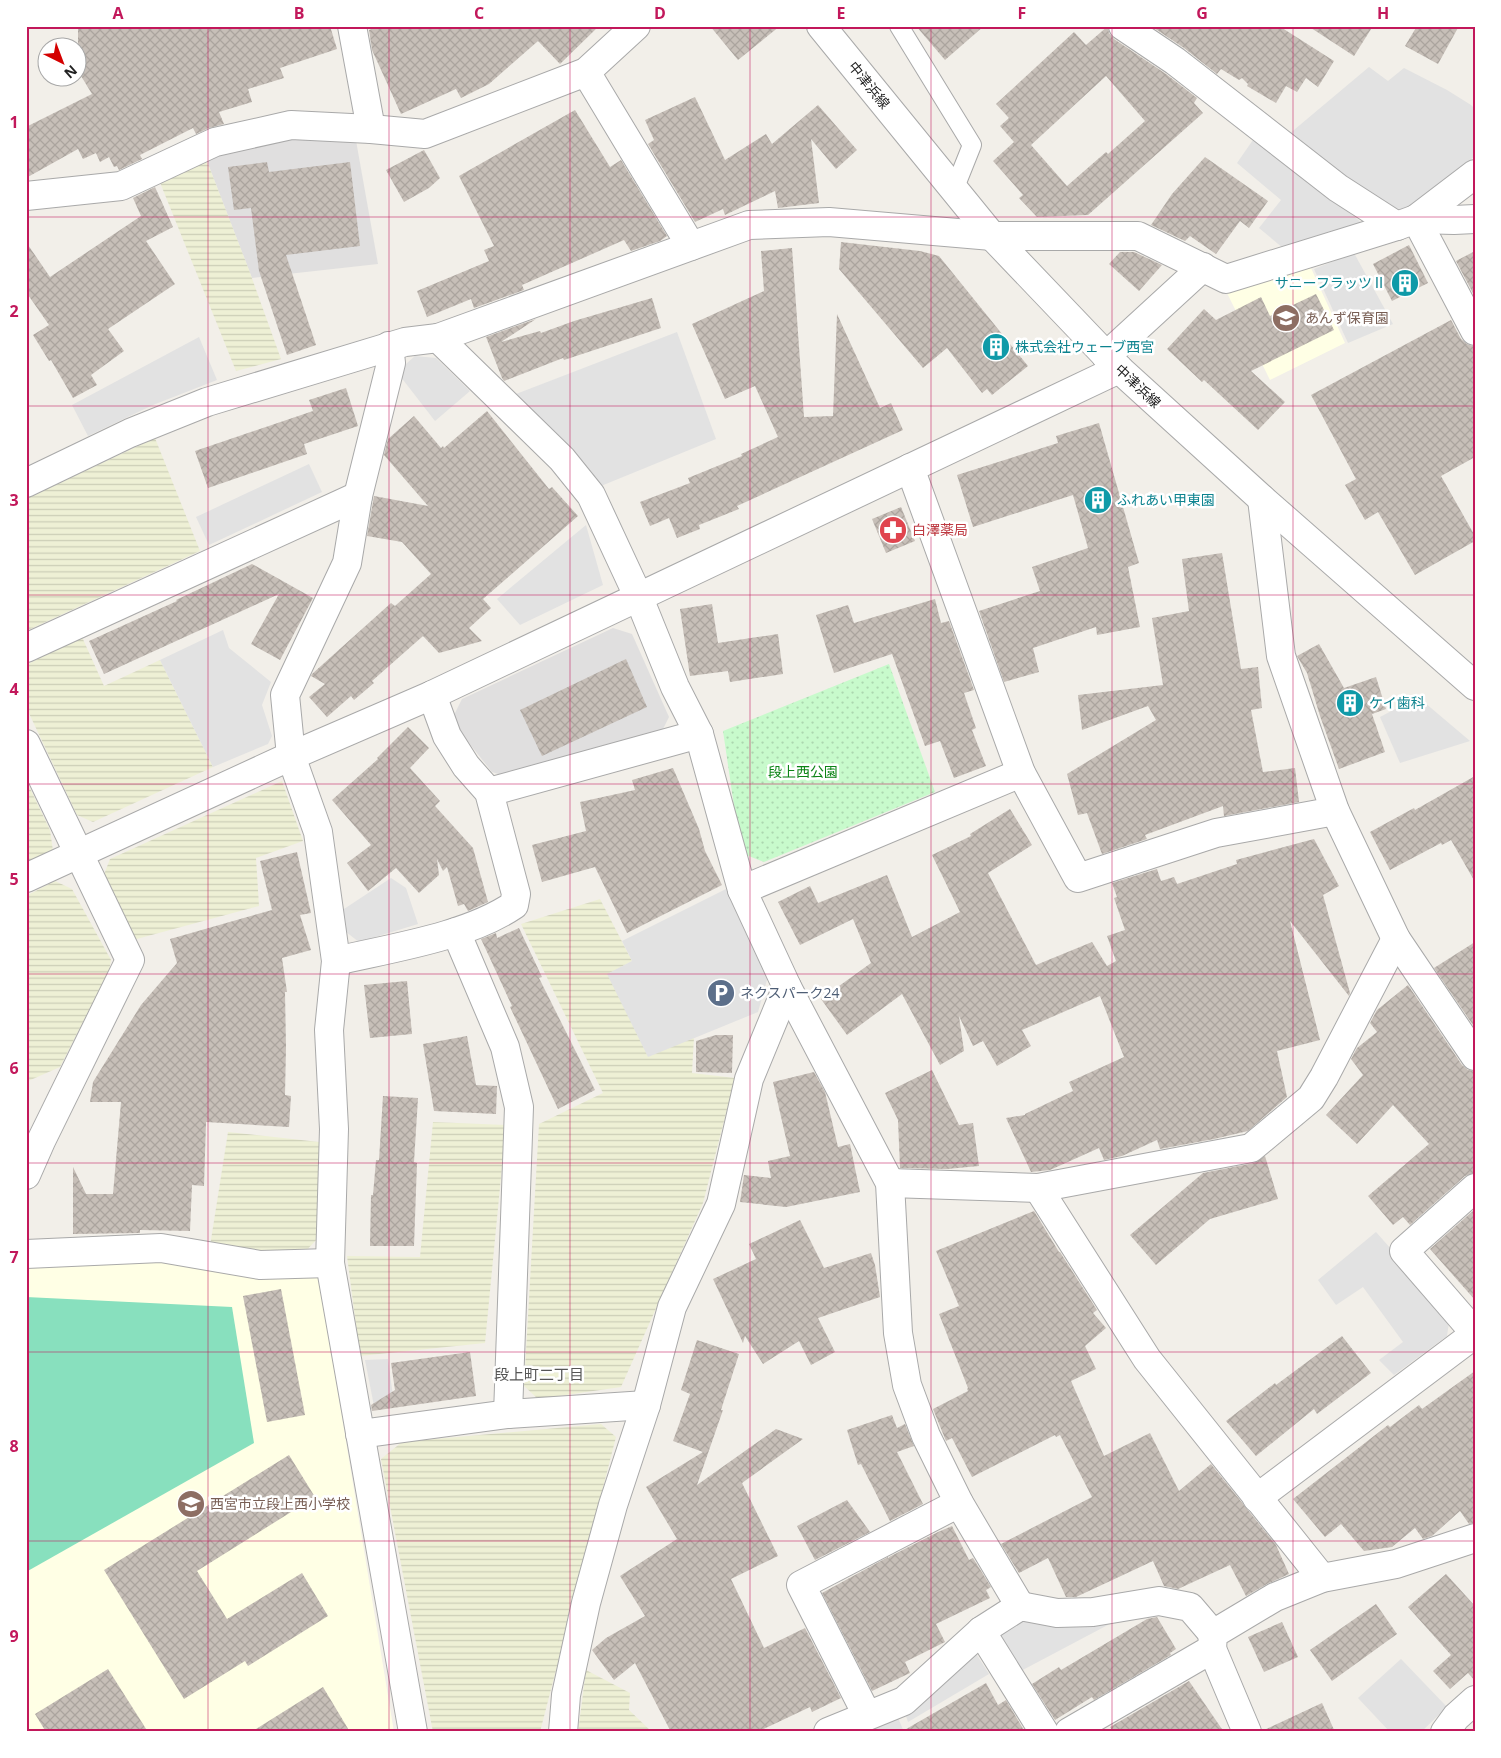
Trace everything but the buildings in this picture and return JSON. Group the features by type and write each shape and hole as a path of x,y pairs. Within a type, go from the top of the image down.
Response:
{"street":[{"path":"352,26 371,129"},
{"path":"26,196 121,186 215,142 291,125 425,134 586,72 636,26"},
{"name":"中津浜線","path":"821,26 992,236 1113,362 1262,499 1475,686"},
{"path":"1123,26 1175,61 1338,188 1407,222 1475,331"},
{"path":"586,72 691,246"},
{"path":"1407,222 1475,174"},
{"path":"26,483 130,433 207,402 388,346 438,338 749,225 829,222 992,236 1138,236 1226,279 1407,222 1475,219"},
{"path":"26,878 291,756 432,695 640,598 910,468 1113,362 1203,267"},
{"path":"438,338 562,459 591,495 640,598 675,687 699,734 742,890 787,987 890,1183 898,1333 907,1386 926,1436 959,1504 1020,1606"},
{"path":"388,346 391,363 358,496 346,563 285,696 291,756 318,832 336,961 329,1030 334,1130 330,1263 413,1732"},
{"path":"910,468 1021,773 1078,878 1216,833 1335,811"},
{"path":"26,648 358,496"},
{"path":"1262,499 1281,656 1335,811 1396,939 1475,1056"},
{"path":"336,961 456,932 505,912 514,905 516,894 489,792 466,766 447,736 432,695"},
{"path":"489,792 699,734"},
{"path":"26,744 130,960 26,1175"},
{"path":"742,890 1021,773"},
{"path":"456,932 505,1048 519,1107 508,1414"},
{"path":"890,1183 1038,1188 1251,1148 1311,1098 1324,1077 1396,939"},
{"path":"563,1732 566,1695 586,1603 613,1505 646,1405 672,1307 721,1204 749,1079 787,987"},
{"path":"1038,1188 1147,1359 1322,1578"},
{"path":"1257,1498 1475,1334 1404,1251 1475,1188"},
{"path":"26,1254 161,1248 260,1265 330,1263"},
{"path":"360,1434 508,1414 646,1405"},
{"path":"867,1715 802,1585 959,1504"},
{"path":"1069,1732 1212,1642 1275,1597 1322,1578 1396,1564 1472,1543"},
{"path":"828,1732 904,1701 981,1631 1020,1606 1057,1613 1093,1612 1159,1601 1190,1607 1212,1642 1248,1732"},
{"path":"981,1631 1044,1732"},
{"path":"1445,1732 1456,1717 1475,1700"}],"lane":[{"path":"899,26 972,145 954,190"}],"shaded area":[{"path":"1369,67 1388,81 1404,68 1447,90 1475,109 1475,156 1405,211 1379,203 1288,135"},
{"path":"298,134 355,135 378,264 252,278 205,156"},
{"path":"1255,137 1362,223 1289,253 1259,228 1281,200 1237,163"},
{"path":"205,156 281,359 236,371 159,180"},
{"path":"1354,253 1393,324 1348,343 1314,269"},
{"name":"あんず保育園","path":"1311,268 1345,343 1270,380 1227,293"},
{"path":"677,332 716,439 601,486 516,394"},
{"path":"199,337 217,380 153,405 88,436 72,405"},
{"path":"415,356 436,358 470,391 435,421 397,372"},
{"path":"155,438 200,551 26,631 26,499"},
{"path":"309,464 322,492 209,545 196,517"},
{"path":"586,525 603,585 520,625 497,599"},
{"path":"613,628 632,634 669,717 660,735 511,778 492,772 461,733 454,715 462,699"},
{"path":"223,630 229,648 271,682 262,705 272,736 268,744 213,767 160,660"},
{"path":"82,637 104,686 160,660 213,767 93,822 77,815 26,707 26,665"},
{"path":"1418,697 1470,741 1400,763 1380,717"},
{"path":"26,780 50,830 53,851 26,863"},
{"path":"282,781 303,841 256,858 259,906 133,940 103,877 110,859"},
{"path":"391,878 406,888 418,924 359,942 341,928 341,911"},
{"path":"55,881 72,889 111,960 109,971 60,1067 26,1082 26,896"},
{"path":"726,889 769,973 758,1012 648,1057 607,974 632,961 622,941"},
{"path":"600,899 632,961 608,974 648,1056 694,1037 692,1073 735,1078 703,1203 621,1387 538,1399 524,1386 539,1124 603,1093 521,924"},
{"path":"433,1122 506,1125 485,1343 360,1356 347,1256 420,1257"},
{"path":"228,1132 319,1142 319,1237 303,1254 210,1246"},
{"path":"1376,1232 1450,1316 1447,1336 1394,1375 1379,1360 1403,1342 1363,1287 1336,1305 1318,1280"},
{"name":"西宮市立段上西小学校","path":"157,1258 318,1272 394,1732 26,1732 26,1263"},
{"path":"388,1359 394,1404 374,1406 365,1360"},
{"path":"601,1424 616,1437 540,1732 433,1732 381,1459 402,1442"},
{"path":"1121,1618 1017,1673 995,1634 1023,1619"},
{"path":"975,1652 989,1674 908,1722 905,1713"},
{"path":"1401,1659 1447,1707 1421,1732 1390,1732 1358,1698"},
{"path":"586,1670 630,1693 629,1710 652,1732 578,1732"},
{"path":"896,1713 904,1732 846,1732"}],"green space":[{"name":"段上西公園","path":"889,664 935,792 764,862 741,853 723,731"},
{"path":"26,1297 232,1307 254,1443 26,1572"}],"place":[{"name":"サニーフラッツⅡ","path":"1405,283"},
{"name":"あんず保育園","path":"1286,318"},
{"name":"株式会社ウェーブ西宮","path":"996,347"},
{"name":"ふれあい甲東園","path":"1098,500"},
{"name":"白澤薬局","path":"893,530"},
{"name":"ケイ歯科","path":"1350,703"},
{"name":"ネクスパーク24","path":"721,993"},
{"name":"西宮市立段上西小学校","path":"191,1504"}],"district":[{"name":"段上町二丁目","path":"539,1375"}]}
